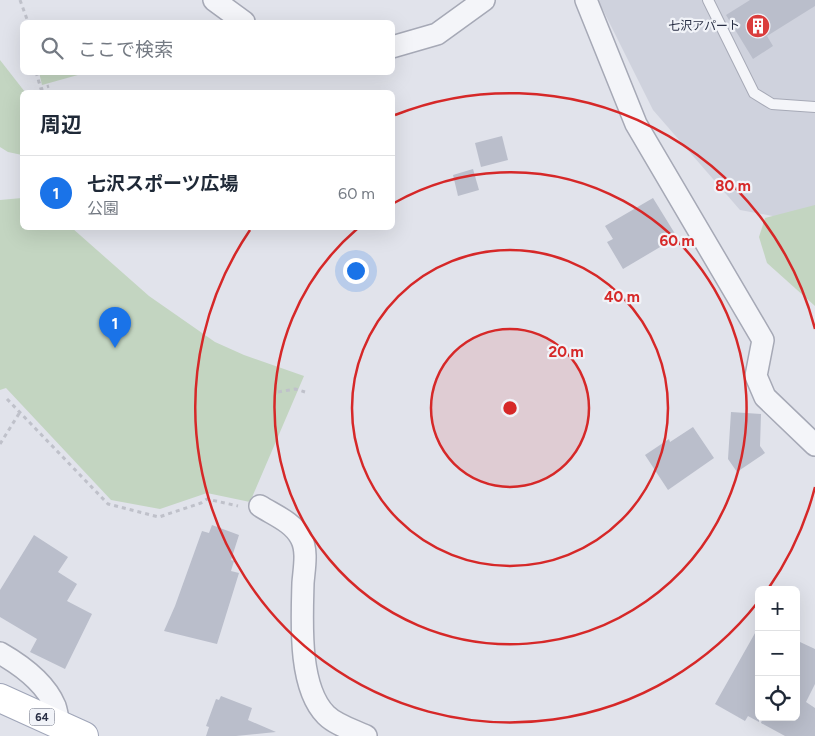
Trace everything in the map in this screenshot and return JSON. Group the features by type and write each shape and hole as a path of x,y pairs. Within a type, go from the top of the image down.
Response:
{"main road":[{"name":"64","path":"0,698 84,736"}],"street":[{"path":"214,0 241,20"},
{"path":"395,46 437,34 484,0"},
{"path":"586,0 636,124 763,340 756,376 765,397 815,445"},
{"path":"251,506 292,526 301,538 305,550 302,608 305,671 313,699 326,716 366,736"},
{"path":"0,654 13,661 40,682 55,705 59,725"}],"lane":[{"path":"708,0 754,93 772,104 815,107"}],"path":[{"path":"20,0 27,20"},
{"path":"37,75 41,89 49,86"},
{"path":"278,392 295,389 305,392"},
{"path":"7,399 108,504 159,517 201,503 207,499 251,506"},
{"path":"0,444 20,412"}],"shaded area":[{"path":"598,0 815,0 815,224 740,210 653,110"}],"green space":[{"path":"0,60 23,90 20,90 20,155 8,152 0,147"},
{"path":"40,75 78,75 42,85"},
{"path":"20,198 20,230 74,230 149,296 215,342 244,355 304,376 250,502 207,493 160,509 111,500 6,388 0,390 0,200"},
{"path":"815,205 815,306 767,263 759,237 765,218"}],"building":[{"name":"七沢アパート","path":"750,0 815,0 815,6 767,36 773,46 753,59 726,15"},
{"path":"502,136 508,160 481,167 475,143"},
{"path":"473,169 479,190 458,196 453,175"},
{"path":"653,198 677,237 623,269 607,242 613,239 605,226"},
{"path":"731,412 761,414 760,446 765,453 737,472 728,459"},
{"path":"693,427 714,458 668,490 645,455 669,439 670,442"},
{"path":"212,525 239,535 231,560 234,561 231,571 239,573 217,644 164,631 202,531 209,533"},
{"path":"34,535 68,557 58,572 77,584 67,601 92,614 65,669 30,652 37,639 0,617 0,590"},
{"path":"755,633 755,720 748,716 745,721 715,704"},
{"path":"800,642 815,649 815,684 806,702 815,708 815,736 785,736 761,723 762,721 800,721"},
{"path":"221,696 252,708 248,720 276,732 236,736 206,736 209,727 206,726 216,699 219,700"}],"place":[{"name":"七沢アパート","path":"758,26"},
{"name":"七沢スポーツ広場","path":"115,348"}]}
